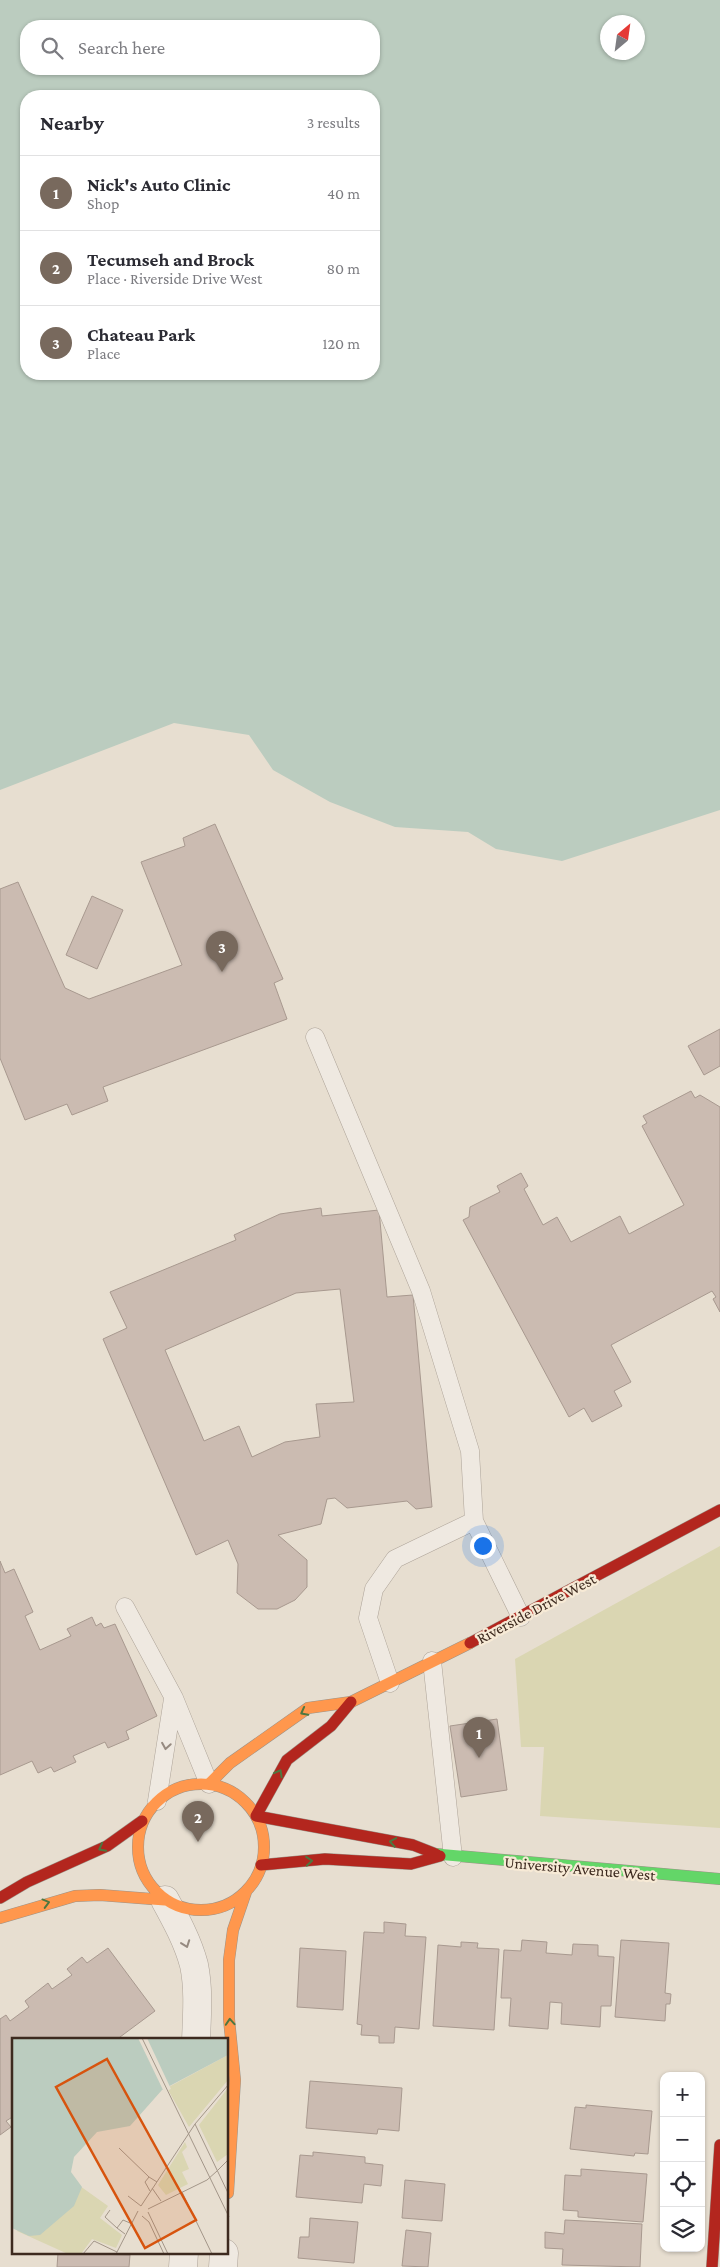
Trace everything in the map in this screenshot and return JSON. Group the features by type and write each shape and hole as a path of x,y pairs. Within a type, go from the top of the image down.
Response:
{"main road":[{"name":"Riverside Drive West","path":"209,1784 230,1763 308,1708 351,1702 521,1617 720,1510"},
{"name":"Riverside Drive West","path":"256,1816 287,1760 331,1726 351,1702"},
{"path":"0,1898 26,1882 107,1846 142,1821 157,1801 181,1786 209,1784 227,1789 242,1799 256,1816 264,1845 261,1865 253,1883 246,1892 229,1904 208,1910 187,1909 165,1900 100,1895 75,1896 0,1918"},
{"name":"University Avenue West","path":"256,1816 413,1845 446,1857 720,1880"},
{"path":"142,1821 138,1843 140,1864 146,1879 165,1900"},
{"name":"University Avenue West","path":"261,1865 325,1859 411,1864 446,1857"},
{"path":"229,2177 235,2080 230,2019 229,1960 233,1930 246,1892"},
{"path":"712,2267 720,2145"}],"street":[{"path":"165,1900 180,1928 194,1965 198,2006 196,2038"},
{"path":"183,2267 184,2254"},
{"path":"223,2267 224,2254"}],"lane":[{"path":"315,1037 421,1291 470,1452 474,1521 521,1617"},
{"path":"390,1683 368,1618 374,1589 395,1559 474,1521"},
{"path":"125,1607 174,1698 209,1784"},
{"path":"432,1662 446,1857"},
{"path":"157,1801 174,1698"}],"shaded area":[{"path":"0,0 720,0 720,810 562,861 496,849 468,832 395,827 330,802 273,770 249,735 174,723 0,790"},
{"path":"720,1546 720,1828 540,1816 544,1747 521,1747 515,1659"}],"building":[{"path":"215,824 283,979 274,983 287,1019 103,1087 108,1101 72,1115 67,1104 25,1120 0,1058 0,889 18,882 65,988 89,999 182,965 141,862 185,846 183,838"},
{"path":"92,896 123,910 97,969 66,955"},
{"path":"720,1029 720,1066 704,1075 688,1046"},
{"path":"691,1091 695,1098 700,1095 720,1107 720,1312 713,1299 716,1297 712,1291 611,1345 631,1382 614,1391 622,1406 592,1422 584,1408 569,1417 463,1220 469,1217 470,1207 500,1192 497,1186 521,1173 528,1186 524,1189 543,1225 557,1217 571,1242 620,1216 629,1234 684,1205 642,1126 647,1123 643,1116"},
{"path":"321,1208 322,1216 379,1210 387,1297 413,1295 432,1507 416,1509 407,1501 347,1508 335,1498 327,1499 321,1524 278,1535 307,1560 307,1587 295,1600 277,1609 258,1609 237,1593 238,1564 228,1540 196,1555 103,1339 127,1328 110,1292 236,1240 234,1235 280,1214","holes":["340,1289 354,1402 316,1404 320,1437 285,1442 252,1457 239,1426 204,1441 165,1350 296,1293"]},
{"path":"0,1561 5,1573 14,1569 33,1612 25,1616 40,1650 71,1636 67,1629 92,1617 96,1626 101,1623 104,1628 115,1624 157,1716 126,1731 129,1739 108,1748 105,1742 73,1756 76,1762 54,1772 51,1767 38,1773 32,1761 0,1775"},
{"path":"497,1719 507,1790 461,1797 450,1726"},
{"path":"384,1922 406,1924 405,1936 426,1937 419,2029 395,2027 394,2043 379,2043 379,2036 361,2035 362,2025 357,2024 364,1932 384,1933"},
{"path":"522,1940 547,1942 546,1953 572,1955 573,1944 598,1945 598,1956 614,1957 611,2006 601,2006 600,2027 561,2024 562,2003 550,2002 548,2029 509,2026 511,1998 501,1998 504,1950 521,1951"},
{"path":"621,1940 669,1943 665,1993 671,1994 670,2004 666,2004 665,2021 615,2017"},
{"path":"461,1942 478,1943 477,1948 499,1949 494,2030 433,2026 438,1945 461,1947"},
{"path":"108,1948 155,2011 119,2038 12,2038 12,2117 6,2121 11,2127 0,2135 0,2019 6,2015 10,2021 29,2007 25,2001 48,1983 52,1989 72,1975 67,1969 82,1957 87,1963"},
{"path":"300,1948 346,1951 343,2010 297,2007"},
{"path":"310,2081 402,2088 399,2131 378,2129 377,2134 306,2128"},
{"path":"586,2105 652,2111 648,2154 635,2153 634,2156 570,2149 575,2107 586,2108"},
{"path":"313,2152 365,2157 365,2163 383,2165 381,2186 364,2184 362,2203 296,2197 300,2155 313,2156"},
{"path":"581,2169 647,2174 643,2222 578,2217 578,2211 563,2210 565,2175 581,2176"},
{"path":"405,2180 445,2184 442,2221 402,2218"},
{"path":"310,2218 358,2222 354,2263 298,2258 300,2237 309,2237"},
{"path":"565,2220 642,2224 640,2267 562,2265 563,2249 545,2248 545,2232 564,2234"},
{"path":"406,2230 431,2233 428,2267 402,2266"},
{"path":"58,2254 130,2255 129,2267 57,2267"}],"traffic: fast":[{"path":"436,1854 720,1879"}],"traffic: slow":[{"path":"209,1784 230,1763 308,1708 351,1702 470,1643"},
{"path":"201,1784 225,1789 236,1794 246,1802 254,1812 259,1823 264,1847 259,1871 254,1882 246,1892 236,1900 225,1905 201,1910 177,1905 166,1900 156,1892 148,1882 143,1871 138,1847 143,1823 148,1812 156,1802 166,1794 177,1789 201,1784"},
{"path":"229,2177 235,2080 229,2019 229,1960 233,1930 246,1892"},
{"path":"0,1918 75,1896 100,1895 165,1900"}],"traffic: jam":[{"path":"470,1643 720,1510"},
{"path":"351,1702 331,1726 287,1760 256,1816 413,1845 436,1854"},
{"path":"0,1898 27,1882 107,1846 142,1821"},
{"path":"261,1865 325,1859 411,1864 440,1856"},
{"path":"712,2267 720,2145"}],"place":[{"name":"Chateau Park","path":"222,972"},
{"name":"Nick's Auto Clinic","path":"479,1758"},
{"name":"Tecumseh and Brock","path":"198,1842"}]}
